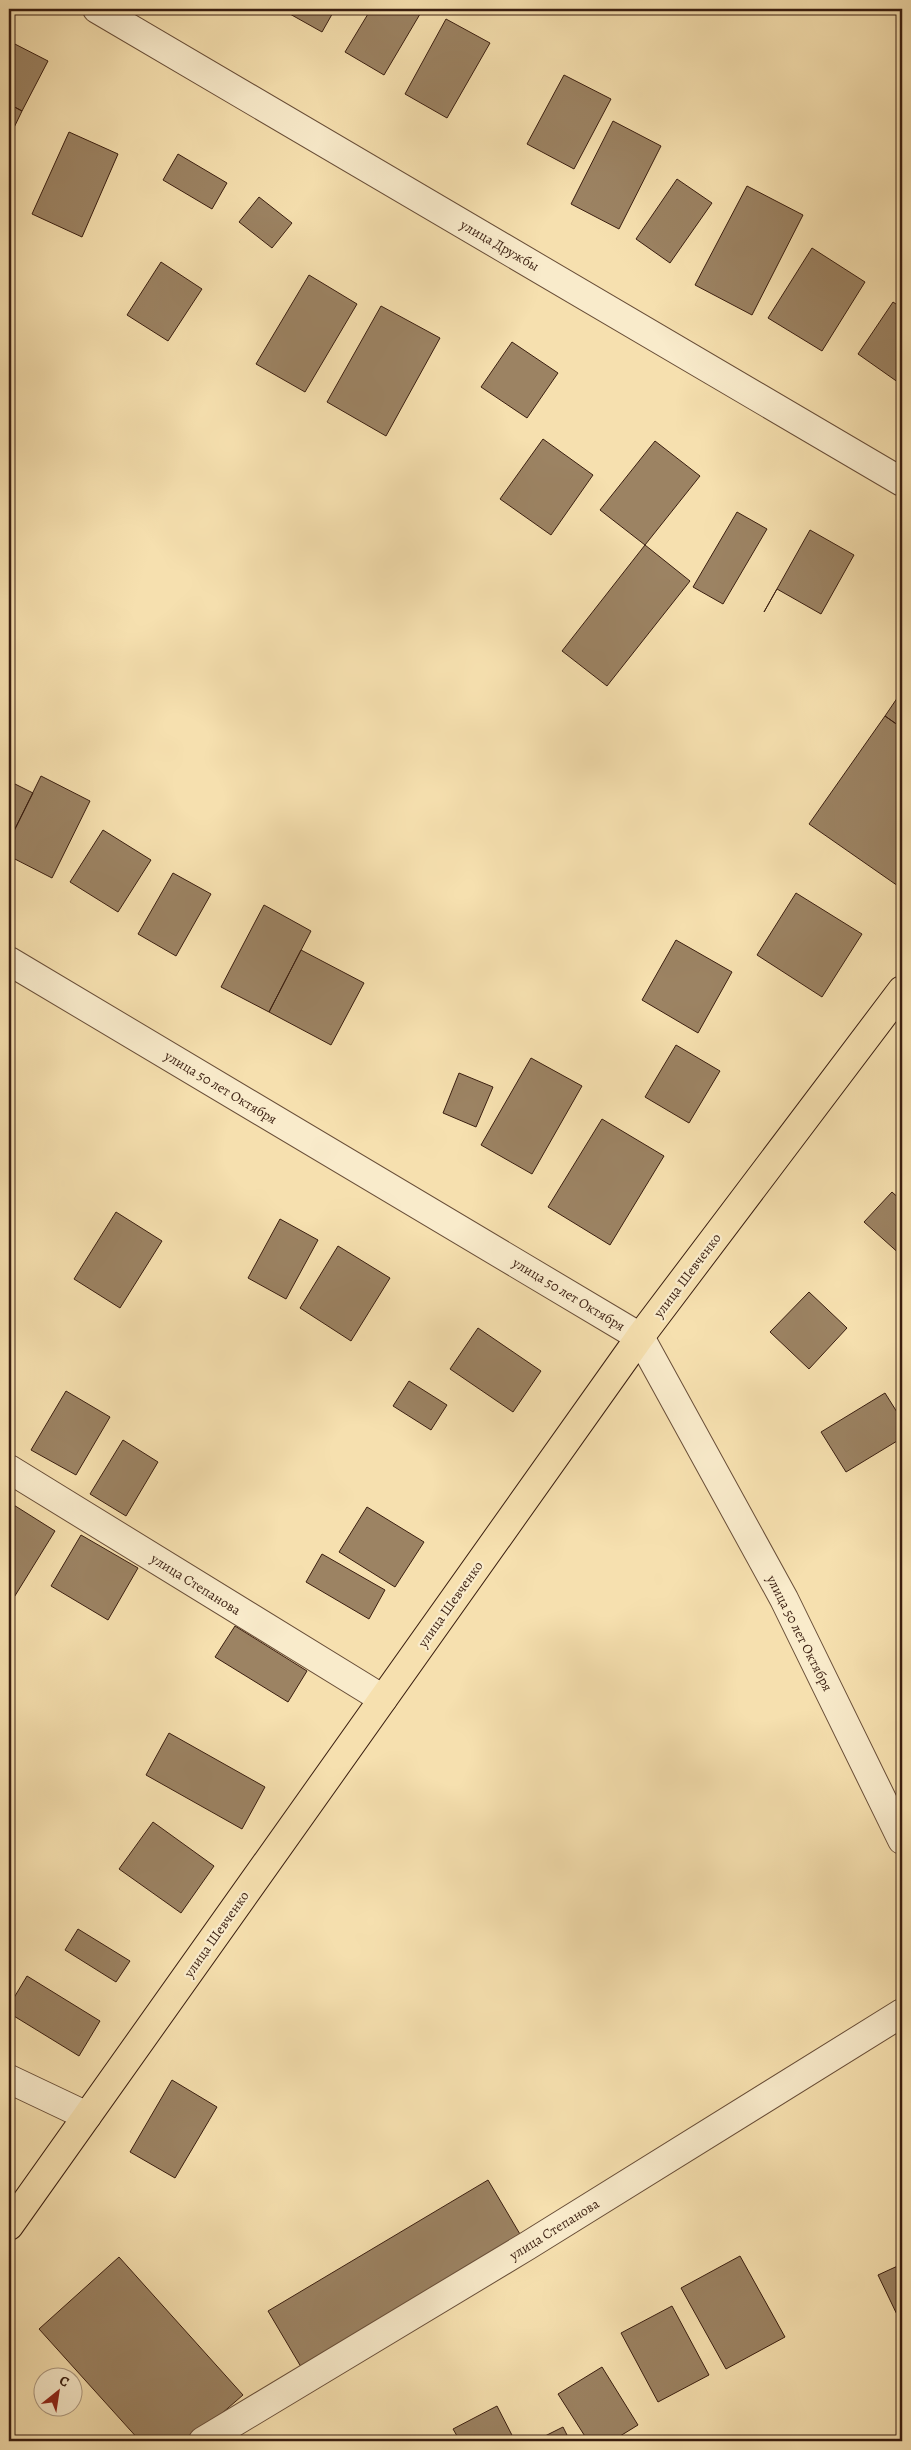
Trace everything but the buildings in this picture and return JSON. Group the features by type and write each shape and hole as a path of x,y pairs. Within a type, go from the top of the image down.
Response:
{"main road":[{"name":"улица Шевченко","path":"9,2226 640,1337 902,990"}],"street":[{"name":"улица Дружбы","path":"97,9 902,482"},
{"name":"улица 50 лет Октября","path":"9,962 640,1337 784,1599 902,1840"},
{"name":"улица Степанова","path":"9,1469 383,1700"},
{"name":"улица Степанова","path":"203,2441 536,2241 902,2013"},
{"path":"9,2079 87,2116"}]}
